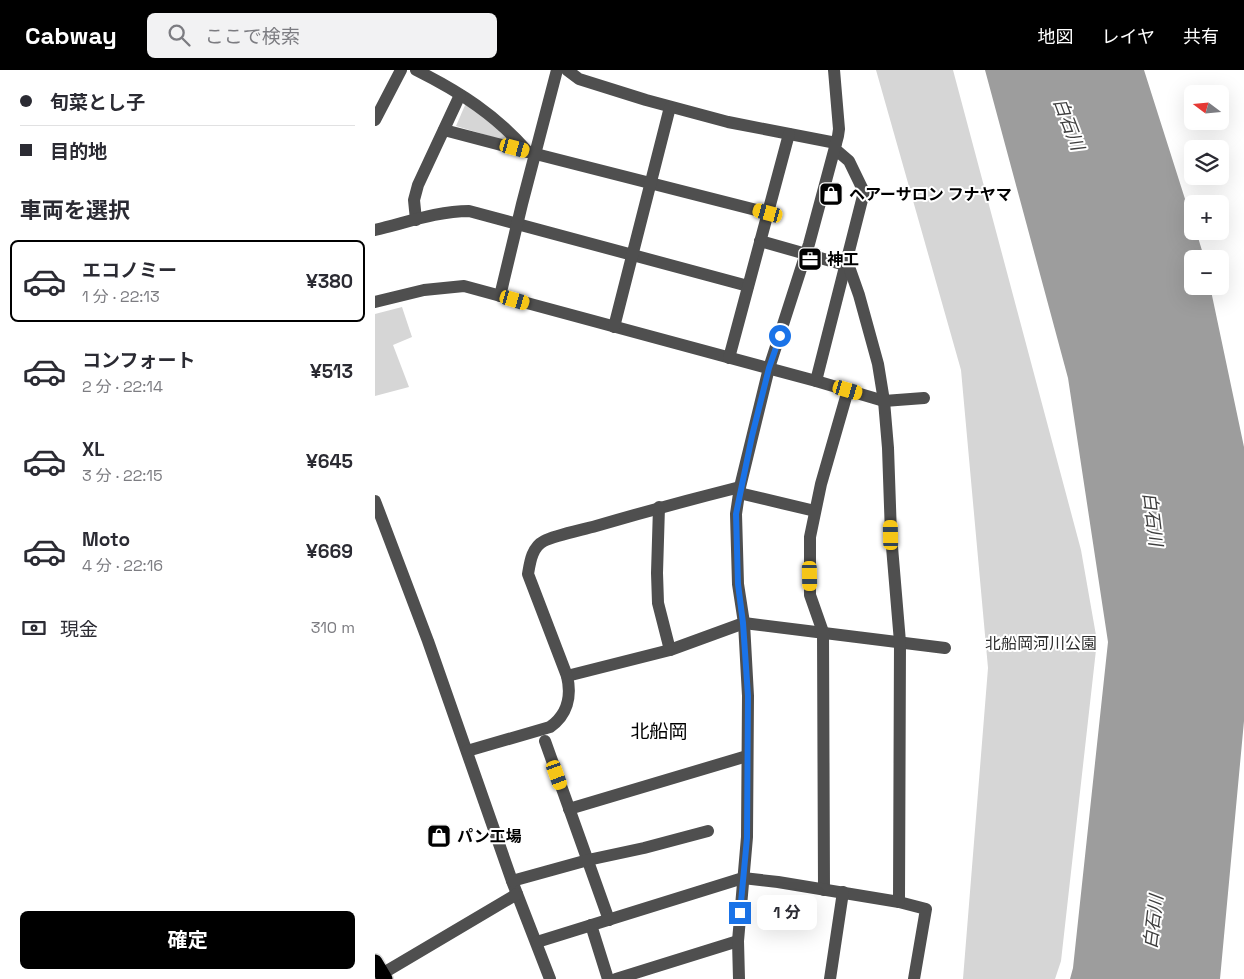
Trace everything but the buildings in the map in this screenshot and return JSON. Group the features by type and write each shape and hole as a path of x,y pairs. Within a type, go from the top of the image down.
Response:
{"street":[{"path":"375,120 401,70"},
{"path":"416,70 461,95 488,113 532,152"},
{"path":"500,296 532,152 557,70"},
{"path":"739,979 738,941 747,838 748,696 743,623 738,584 736,514 769,368 806,253 839,128 834,70"},
{"path":"574,72 671,107 835,146 849,162 864,192 816,381"},
{"path":"416,220 414,200 416,192 461,95"},
{"path":"614,327 671,107"},
{"path":"444,130 768,213"},
{"path":"729,358 789,134"},
{"path":"375,230 457,211 469,211 748,286"},
{"path":"760,241 846,263"},
{"path":"846,263 859,294 878,364 884,401 888,448 893,569 900,642 899,902"},
{"path":"375,302 424,290 464,286 884,401 924,398"},
{"path":"824,890 823,632 811,595 809,537 821,484 848,390"},
{"path":"467,751 550,727 565,712 569,700 570,687 528,574 530,561 536,549 544,541 659,507 740,490 815,511"},
{"path":"375,501 428,641 512,881 550,979"},
{"path":"659,507 658,603 670,650"},
{"path":"567,676 670,650 743,623 945,648"},
{"path":"545,741 609,920"},
{"path":"569,809 747,756"},
{"path":"512,881 588,860 708,831"},
{"path":"537,942 743,878 843,892 926,909 914,979"},
{"path":"830,979 843,892"},
{"path":"379,973 517,894"},
{"path":"591,925 608,979"},
{"path":"616,979 738,941"}],"green space":[{"name":"北船岡河川公園","path":"876,70 953,70 1081,550 1097,641 1061,961 1055,979 963,979 988,668 961,370"},
{"path":"466,103 510,136 506,141 456,126"},
{"path":"402,307 412,337 393,345 409,387 375,396 375,314"}],"water":[{"name":"白石川","path":"985,70 1144,70 1184,196 1184,240 1199,240 1202,250 1184,250 1184,295 1212,295 1244,447 1244,721 1220,979 1070,979 1073,968 1108,642 1068,378"}],"place":[{"name":"ヘアーサロン フナヤマ","path":"831,194"},
{"name":"神工","path":"810,259"},
{"name":"パン工場","path":"439,836"}],"district":[{"name":"北船岡","path":"659,731"}],"route":[{"path":"740,913 747,838 748,696 743,623 738,584 736,514 740,487 752,436 769,368 780,336"}]}
